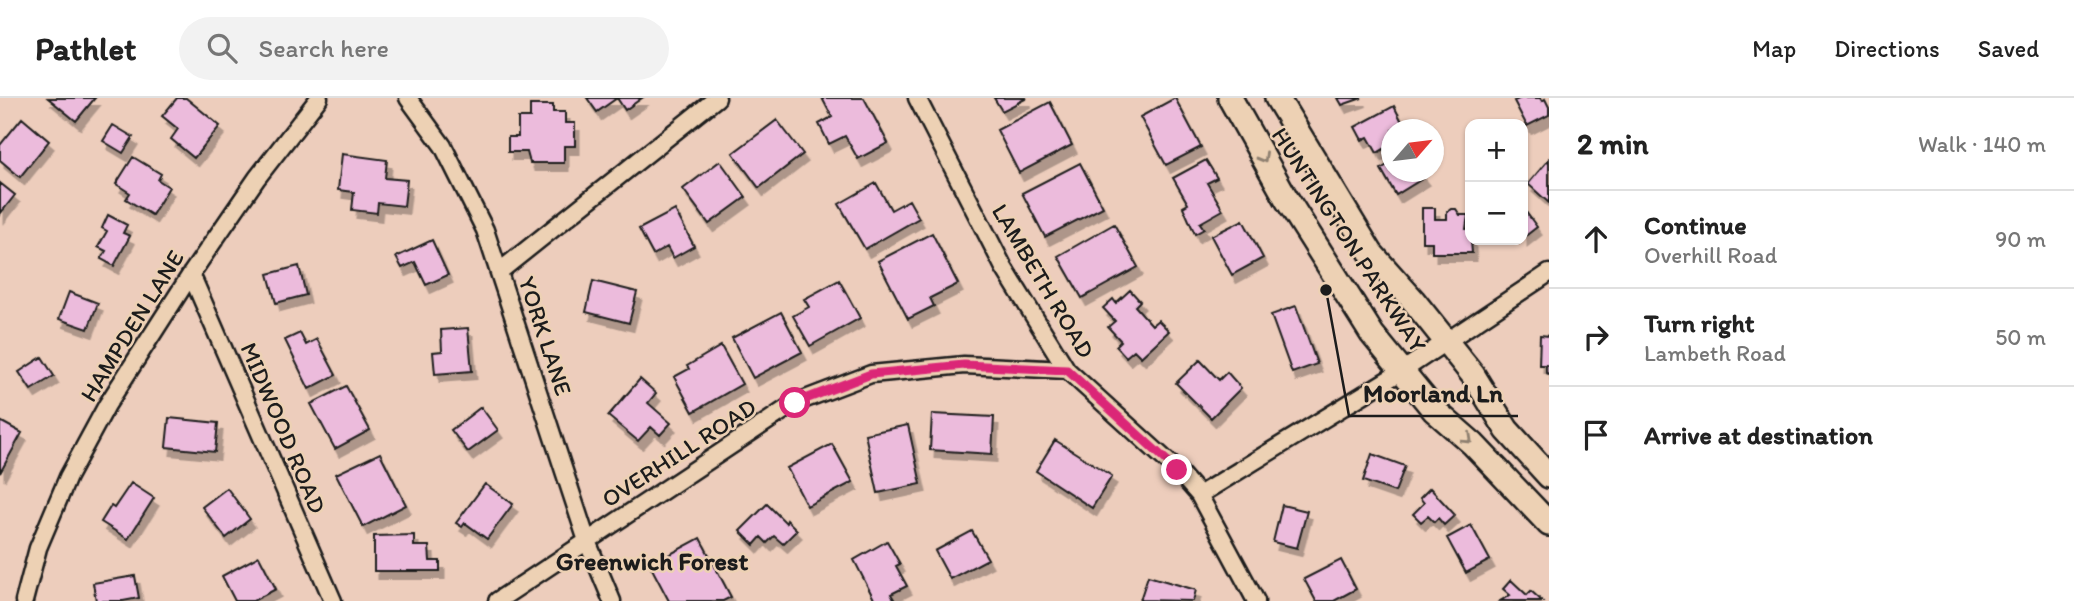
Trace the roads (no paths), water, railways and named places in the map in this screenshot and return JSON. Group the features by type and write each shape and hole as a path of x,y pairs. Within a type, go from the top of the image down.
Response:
{"street":[{"name":"HAMPDEN LANE","path":"24,601 38,548 68,477 107,405 191,274 257,178 319,98"},
{"name":"YORK LANE","path":"408,98 443,146 485,230 586,541 612,601"},
{"path":"500,271 718,98"},
{"name":"LAMBETH ROAD","path":"917,98 1004,268 1067,370 1177,470 1199,495 1256,601"},
{"name":"HUNTINGTON PARKWAY","path":"1230,98 1286,198 1372,334 1434,410 1473,444 1549,524"},
{"name":"HUNTINGTON PARKWAY","path":"1277,98 1371,253 1473,375 1507,430 1549,476"},
{"path":"1199,495 1447,343 1549,273"},
{"name":"MIDWOOD ROAD","path":"191,274 333,601"},
{"name":"OVERHILL ROAD","path":"497,601 795,403 871,374 964,365 1067,370"}],"place":[{"name":"Moorland Ln","path":"1326,290"}],"district":[{"name":"Greenwich Forest","path":"652,561"}]}
